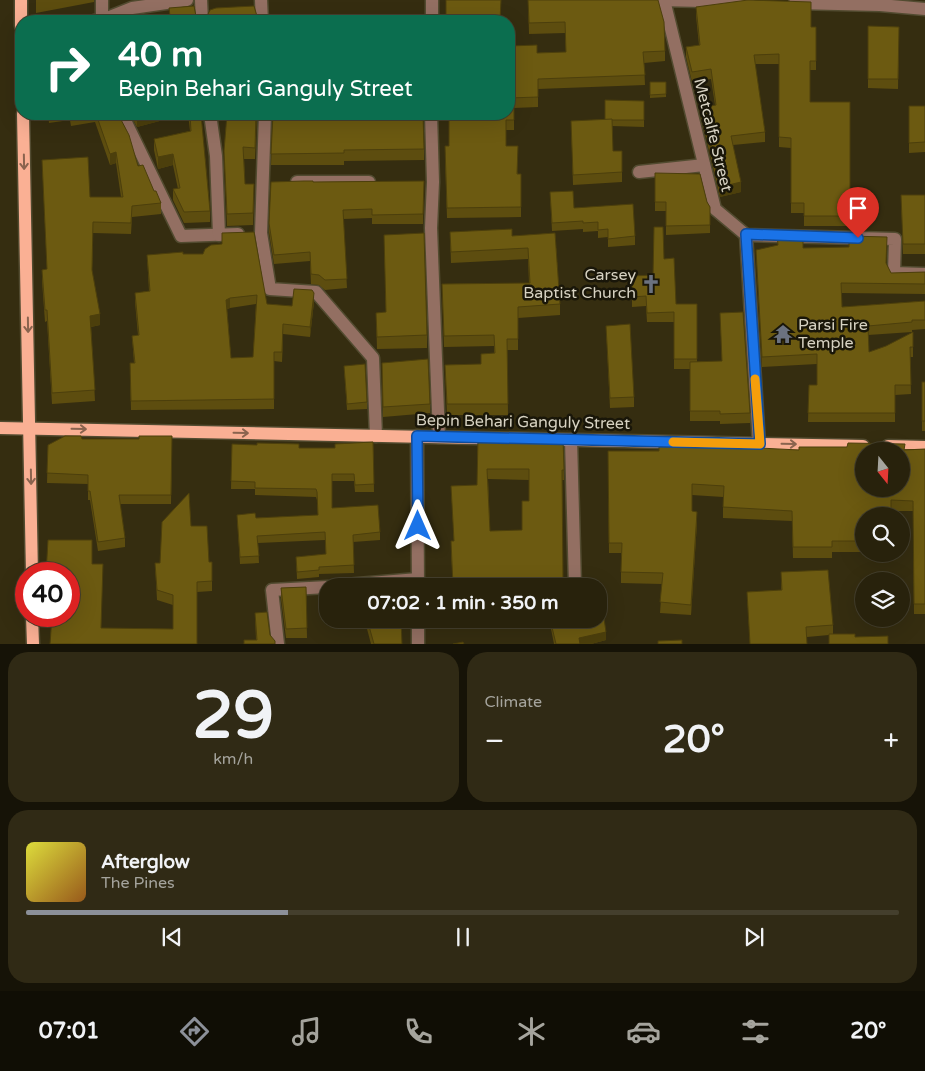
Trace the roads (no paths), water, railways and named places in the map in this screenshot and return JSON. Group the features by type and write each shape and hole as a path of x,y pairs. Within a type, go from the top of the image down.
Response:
{"main road":[{"path":"21,0 21,15"},
{"path":"23,120 32,562"},
{"name":"Bepin Behari Ganguly Street","path":"0,428 925,447"},
{"path":"32,627 33,644"}],"street":[{"path":"101,15 102,0"},
{"path":"115,15 132,8 187,0"},
{"path":"201,0 202,15"},
{"path":"261,0 262,15"},
{"path":"432,0 432,15"},
{"path":"645,0 762,3"},
{"name":"Metcalfe Street","path":"664,0 715,209 746,234"},
{"path":"782,3 880,5 925,9"},
{"path":"125,120 181,236 261,233"},
{"path":"211,120 216,156 219,235"},
{"path":"265,120 261,233 270,289 316,292 373,358 376,436"},
{"path":"431,120 428,182 438,437"},
{"path":"639,172 704,165"},
{"path":"262,184 384,182"},
{"path":"760,444 746,234 895,239 894,273 925,274"},
{"path":"417,436 418,578"},
{"path":"571,440 575,578"},
{"path":"278,644 272,590 319,587"},
{"path":"418,628 418,644"}],"place":[{"name":"Carsey Baptist Church","path":"651,284"},
{"name":"Parsi Fire Temple","path":"783,334"}]}
